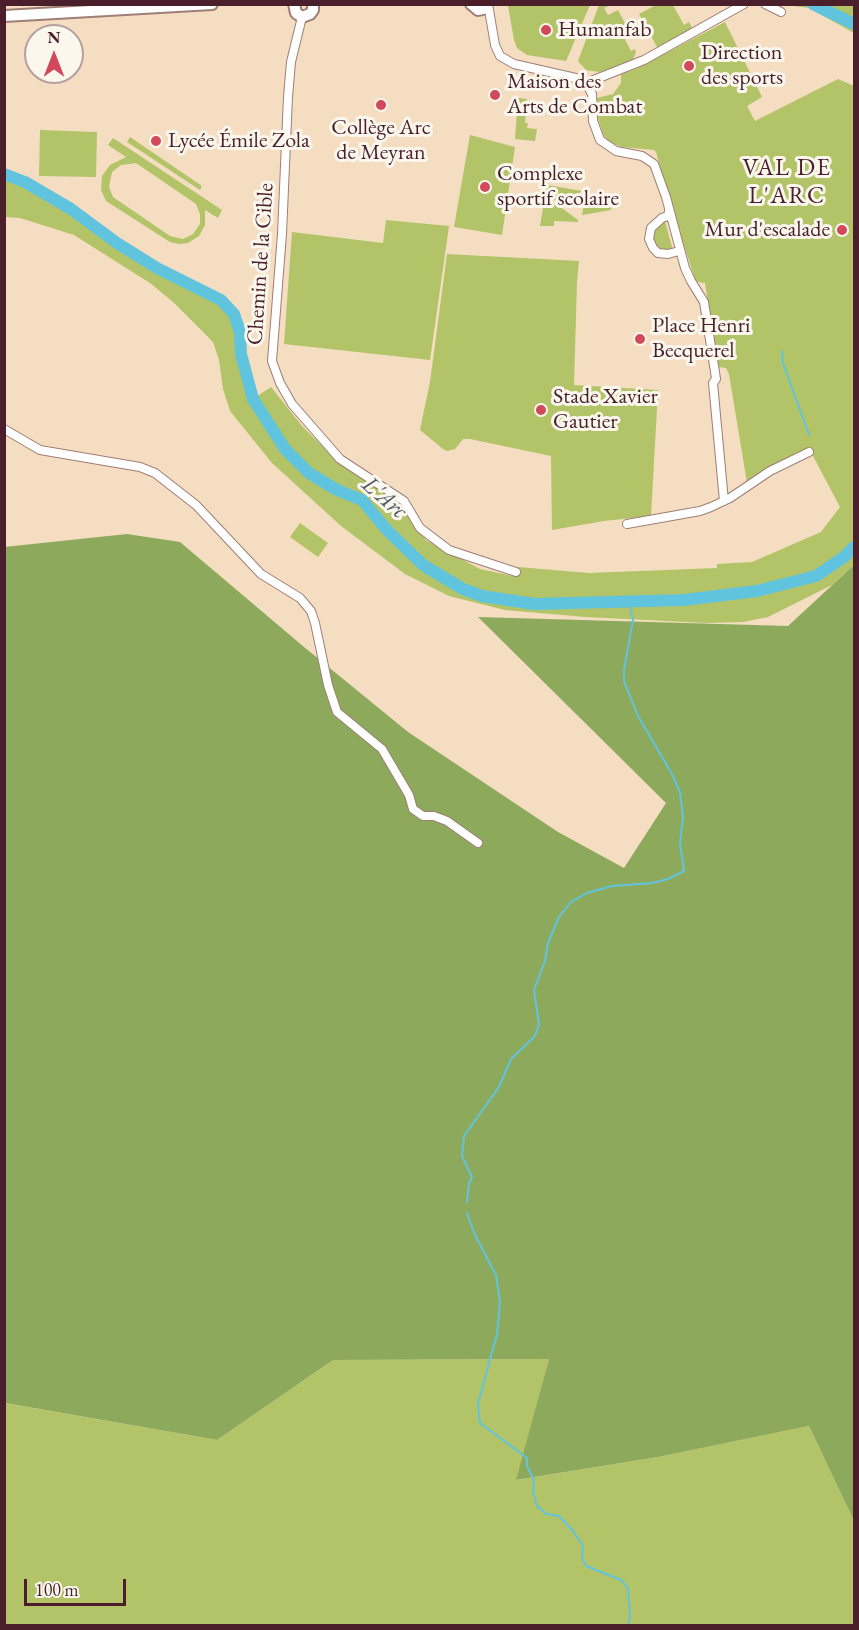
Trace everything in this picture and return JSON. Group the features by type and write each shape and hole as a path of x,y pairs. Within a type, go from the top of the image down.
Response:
{"main road":[{"path":"4,16 212,4"},
{"path":"294,4 296,13 302,17 310,14 314,5"}],"street":[{"path":"586,83 644,60 744,4"},
{"path":"765,4 780,12"},
{"path":"481,6 490,21 500,56 514,64 568,75 586,83 592,94 593,120 600,140 616,151 642,156 654,164 679,252 691,281 701,294 706,309 716,379 713,383 724,501"},
{"name":"Chemin de la Cible","path":"302,17 291,62 282,234 272,361 280,383 292,404 340,459 405,501 420,528 449,550 516,572"},
{"path":"669,211 668,216 662,218 651,228 649,239 652,248 658,253 679,252"},
{"path":"4,429 40,450 140,467 155,473 196,505 261,574 300,598 311,611 328,686 338,712 382,749 408,795 413,809 423,816 434,816 447,821 478,843"},
{"path":"627,524 700,511 724,501 770,471 809,452"}],"green space":[{"name":"Humanfab","path":"508,4 590,5 566,61 527,55 517,48"},
{"path":"599,5 611,5 604,8 608,15 618,10 627,27 620,30 631,51 635,49 636,52 632,62 599,72 586,70 578,61"},
{"path":"656,5 673,5 684,25 689,22 693,30 658,49 639,14"},
{"path":"786,5 854,5 854,33 809,8"},
{"path":"725,22 762,97 747,106 755,121 838,79 854,86 854,565 832,585 768,617 743,622 706,623 585,617 505,610 449,596 405,574 341,526 272,463 230,411 213,342 173,302 150,283 74,235 20,218 5,217 4,174 25,182 71,209 117,243 163,271 221,300 234,314 240,332 241,354 253,399 271,387 302,426 336,460 397,502 426,540 480,569 517,577 518,567 589,573 717,568 717,564 752,562 821,532 840,507 813,456 808,451 762,471 747,483 729,374 726,368 718,367 705,283 695,279 656,152 622,147 609,142 603,134 598,118 597,98 613,94 621,83 621,74 636,69"},
{"path":"518,98 527,99 525,123 528,123 527,128 537,129 535,141 515,139"},
{"path":"40,130 97,132 96,177 39,176"},
{"name":"Complexe sportif scolaire","path":"470,135 515,147 502,235 454,227"},
{"path":"130,137 202,186 200,190 127,142"},
{"path":"113,138 222,210 218,218 205,210 205,225 199,236 188,243 179,244 170,242 106,201 101,190 102,176 110,165 126,157 108,145","holes":["136,163 196,204 200,214 200,224 193,234 183,239 170,236 113,197 109,187 112,172 121,165"]},
{"path":"547,185 582,191 565,204 545,198"},
{"path":"586,193 612,197 611,210 582,215"},
{"path":"544,202 559,206 578,222 554,221 554,226 540,226"},
{"path":"386,220 449,226 430,360 284,344 292,232 383,243"},
{"path":"665,221 673,251 662,251 654,246 654,227"},
{"name":"Stade Xavier Gautier","path":"447,254 579,261 574,385 658,390 651,516 552,530 551,456 470,439 463,439 455,449 447,451 420,430 430,382"},
{"path":"300,523 328,543 318,557 290,537"},
{"path":"127,534 180,542 408,732 558,832 624,868 666,803 478,617 788,626 854,565 854,1521 809,1426 658,1457 516,1480 549,1359 333,1360 217,1440 5,1403 4,547"},
{"path":"549,1359 517,1480 658,1457 809,1426 854,1521 854,1625 5,1625 4,1403 217,1440 333,1360"}],"waterway":[{"path":"813,4 854,24"},
{"name":"L'Arc","path":"4,174 25,182 71,209 117,243 157,268 221,300 234,314 240,332 241,354 253,399 285,449 309,473 337,490 362,500 386,529 423,565 463,589 482,596 534,604 684,600 757,591 816,576 844,557 854,547"},
{"path":"782,351 783,363 809,435"},
{"path":"467,1202 472,1177 462,1156 464,1136 499,1087 511,1059 535,1036 539,1024 534,990 545,961 548,943 559,917 571,902 587,893 612,886 652,883 668,879 684,871 680,843 683,817 680,792 638,716 624,681 633,620 629,602"},
{"path":"467,1213 475,1235 496,1275 500,1302 497,1334 478,1404 480,1423 527,1458 527,1466 534,1480 533,1491 537,1506 546,1514 559,1516 573,1531 583,1546 582,1557 586,1566 624,1583 628,1589 630,1616 628,1626"}],"place":[{"name":"Humanfab","path":"546,30"},
{"name":"Direction des sports","path":"689,66"},
{"name":"Maison des Arts de Combat","path":"495,95"},
{"name":"Collège Arc de Meyran","path":"381,105"},
{"name":"Lycée Émile Zola","path":"156,141"},
{"name":"Complexe sportif scolaire","path":"485,187"},
{"name":"Mur d'escalade","path":"842,230"},
{"name":"Place Henri Becquerel","path":"640,339"},
{"name":"Stade Xavier Gautier","path":"541,410"}],"district":[{"name":"VAL DE L'ARC","path":"787,182"}]}
